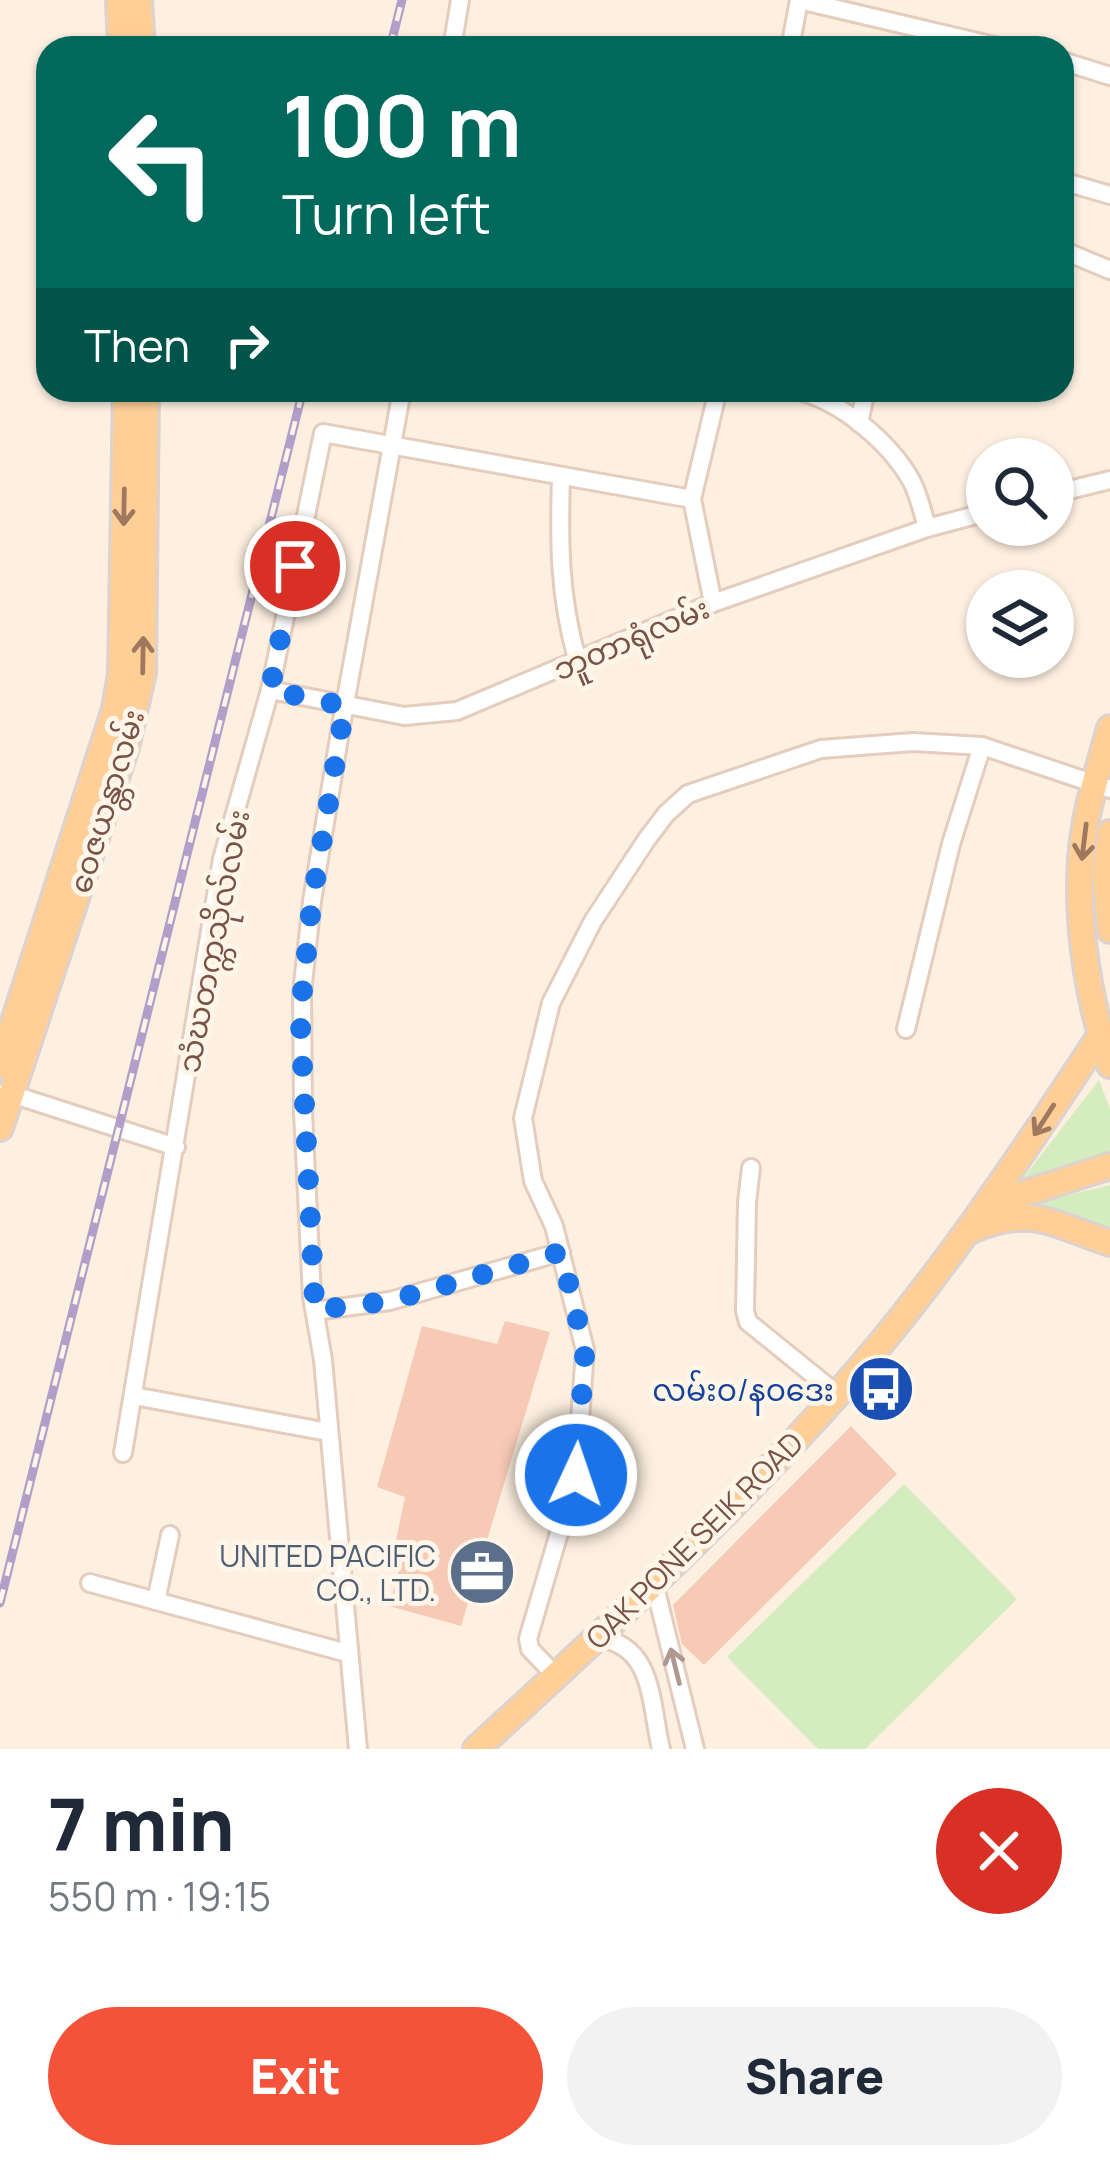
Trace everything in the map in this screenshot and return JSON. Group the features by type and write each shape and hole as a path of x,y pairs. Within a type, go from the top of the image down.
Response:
{"main road":[{"path":"119,0 121,36"},
{"path":"140,0 142,36"},
{"name":"ဝေဇယန္တာလမ်း","path":"0,1065 116,710 121,674 126,402"},
{"name":"ဝေဇယန္တာလမ်း","path":"0,1128 6,1093 126,747 143,674 146,402"},
{"path":"1110,728 1102,786 1085,827 1080,891 1100,1036 1110,1065"},
{"path":"1110,832 1105,873 1110,930"},
{"name":"OAK PONE SEIK ROAD","path":"476,1749 599,1638 837,1394 988,1205 1100,1036"},
{"path":"988,1205 1110,1166"},
{"path":"967,1232 1023,1214 1110,1243"}],"street":[{"path":"454,36 460,0"},
{"path":"792,36 799,0 913,36"},
{"path":"1074,66 1110,76"},
{"path":"1074,184 1110,195"},
{"path":"1074,255 1110,270"},
{"path":"358,1749 315,1310 300,1015 312,901 400,402"},
{"path":"712,603 692,499 715,402"},
{"path":"824,402 859,423 911,480 927,528"},
{"path":"859,423 863,402"},
{"name":"သံဃတက္ကသိုလ်လမ်း","path":"124,1453 222,859 270,690 322,433 393,446"},
{"path":"393,446 692,499"},
{"path":"561,476 559,556 564,612 577,659"},
{"path":"1074,488 1110,479"},
{"name":"ဘူတာရုံလမ်း","path":"270,690 404,716 457,711 712,603 966,518"},
{"path":"556,1676 530,1649 528,1639 576,1475 585,1350 554,1226 533,1181 523,1118 551,1003 593,921 666,814 688,794 821,748 913,742 982,746 1102,786"},
{"path":"906,1029 951,844 982,746"},
{"path":"6,1093 176,1147"},
{"path":"752,1168 747,1202 748,1322 837,1394"},
{"path":"315,1310 390,1301 561,1252"},
{"path":"134,1396 328,1432"},
{"path":"155,1601 170,1535"},
{"path":"90,1583 347,1653"},
{"path":"654,1583 695,1749"},
{"path":"599,1638 622,1641 640,1659 661,1749"}],"green space":[{"path":"1099,1080 1110,1109 1110,1151 1021,1181"},
{"path":"1110,1185 1110,1227 1034,1203"},
{"path":"904,1484 1017,1599 865,1749 818,1749 727,1657"}],"building":[{"path":"505,1321 550,1332 461,1626 389,1606 401,1563 392,1559 405,1497 377,1487 422,1326 497,1344"},
{"path":"851,1426 897,1474 704,1665 682,1644 673,1605"}],"railway":[{"path":"393,36 402,0"},
{"path":"0,1603 300,402"}],"place":[{"name":"လမ်းဝ/နဝဒေး","path":"881,1389"},
{"name":"UNITED PACIFIC CO., LTD.","path":"482,1572"}],"route":[{"path":"295,566 270,690 345,706 312,901 300,1015 315,1310 390,1301 561,1252 585,1350 576,1475"}]}
